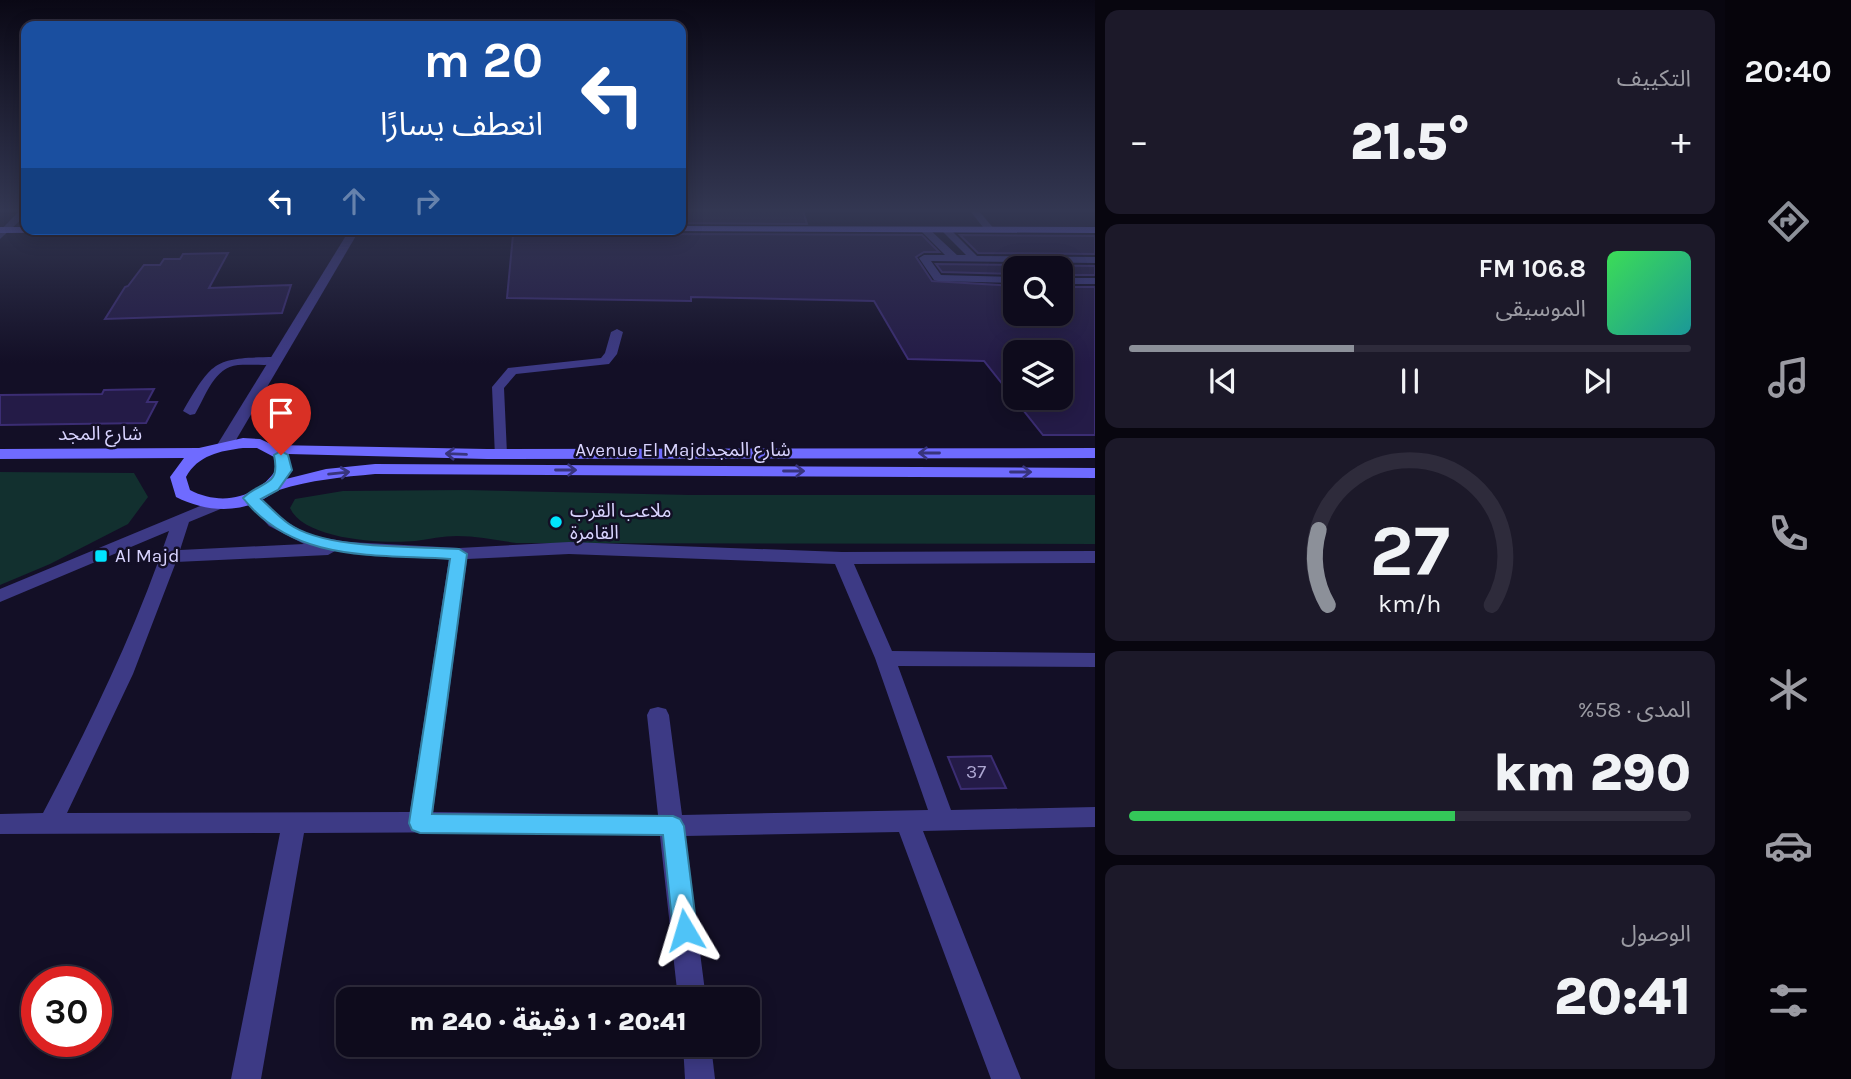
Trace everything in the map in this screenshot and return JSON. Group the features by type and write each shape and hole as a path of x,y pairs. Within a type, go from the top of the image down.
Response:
{"main road":[{"name":"شارع المجد","path":"0,454 200,453 225,445 252,443 274,449"},
{"name":"Avenue El Majdشارع المجد","path":"274,449 500,454 1095,453"},
{"path":"200,453 182,468 178,485 191,499 217,504 251,498 272,487 284,470 285,462 274,449"},
{"name":"Avenue El Majdشارع المجد","path":"272,487 327,474 375,470 1095,472"}],"street":[{"path":"225,445 335,261"},
{"path":"251,498 275,522 294,534 314,542 349,548"},
{"path":"0,596 217,504"},
{"path":"50,823 109,707 170,556 181,520"},
{"path":"170,556 349,548 459,554 569,548 842,558 1095,557"},
{"path":"420,823 459,554"},
{"path":"842,558 885,658 943,820"},
{"path":"885,658 1095,660"},
{"path":"659,715 691,987"},
{"path":"0,824 539,822 673,826 1095,817"},
{"path":"907,821 1006,1079"},
{"path":"246,1079 294,824"},
{"path":"698,1057 700,1079"}],"lane":[{"path":"926,261 938,278 1003,280"},
{"path":"1073,281 1095,281"},
{"path":"500,454 498,387 512,371 605,361 611,354 617,332"},
{"path":"190,411 216,366 227,362 274,361"}],"green space":[{"path":"0,472 134,473 148,497 128,524 50,564 0,585"},
{"path":"465,490 690,495 1095,495 1095,544 516,543 457,536 384,542 346,538 311,527 298,519 290,508 295,499 343,491"}],"building":[{"path":"162,261 223,261 209,288 291,285 282,313 105,319 125,287 144,265 160,265"},
{"path":"510,261 919,261 932,281 1003,285 1003,326 1073,326 1073,287 1095,287 1095,435 1043,435 1023,410 1073,410 1073,340 1003,340 1003,385 984,361 908,359 874,301 691,297 691,301 507,298"},
{"path":"936,264 1003,265 1003,274 942,272"},
{"path":"1073,266 1095,266 1095,275 1073,275"},
{"path":"154,389 147,402 157,402 146,423 0,425 0,395 102,394 104,390"},
{"path":"991,756 1006,788 961,789 948,757"}],"place":[{"name":"ملاعب القرب القامرة","path":"556,522"},
{"name":"Al Majd","path":"101,556"}],"route":[{"path":"281,455 285,462 280,479 263,493 251,498 284,529 314,542 349,548 459,554 420,823 539,822 673,826 685,930"}]}
